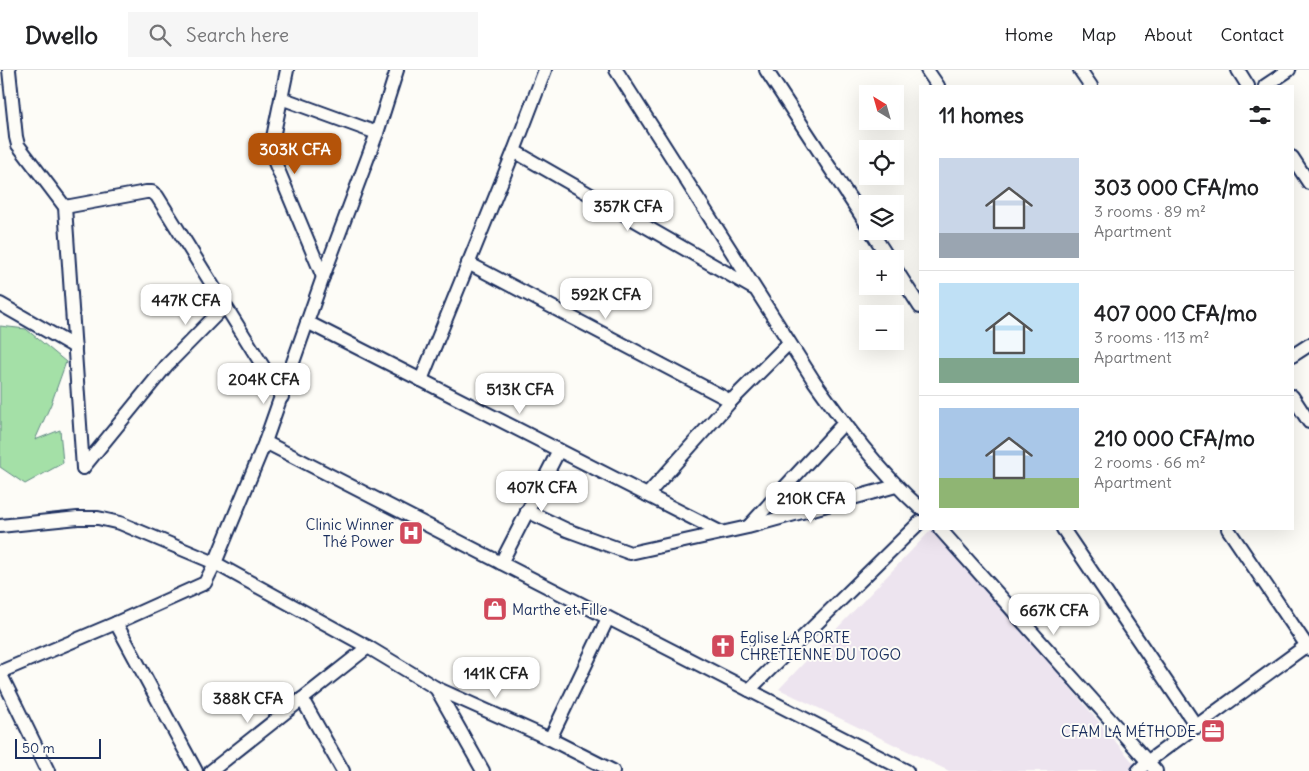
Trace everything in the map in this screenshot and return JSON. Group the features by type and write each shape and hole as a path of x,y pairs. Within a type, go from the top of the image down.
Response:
{"street":[{"path":"0,71 4,70"},
{"path":"10,70 18,145 64,207 82,468 167,365 224,307"},
{"path":"287,70 271,154 323,277"},
{"path":"48,771 0,672 205,583 215,563 282,397 323,277 377,133 397,70"},
{"path":"421,380 545,70"},
{"path":"616,70 789,343 844,423 896,486 919,507"},
{"path":"766,70 859,212"},
{"path":"927,70 937,85"},
{"path":"1080,70 1089,85"},
{"path":"1238,70 1247,85"},
{"path":"1266,85 1290,70"},
{"path":"281,98 377,133"},
{"path":"514,151 756,290"},
{"path":"1294,160 1309,184"},
{"path":"64,207 146,192 152,192 157,196 224,307 282,397"},
{"path":"468,263 731,401"},
{"path":"904,282 919,305"},
{"path":"0,304 75,347"},
{"path":"308,322 720,532"},
{"path":"648,495 731,401 789,343"},
{"path":"1294,355 1309,345"},
{"path":"1294,399 1309,422"},
{"path":"748,527 844,423"},
{"path":"265,442 907,771"},
{"path":"501,563 559,450"},
{"path":"527,511 567,530 630,553 748,527 896,486"},
{"path":"0,526 78,518 98,518 120,523 215,563 368,647 436,688 550,739 613,771"},
{"path":"749,690 919,523"},
{"path":"941,530 1147,768 1197,727 1308,647 1229,530"},
{"path":"1064,530 1197,727"},
{"path":"550,739 608,618"},
{"path":"116,623 196,771"},
{"path":"211,771 368,647"},
{"path":"436,688 483,771"},
{"path":"302,699 343,771"}],"shaded area":[{"path":"931,530 938,530 1136,766 1131,771 949,771 779,689"}],"green space":[{"path":"0,326 26,329 66,362 51,404 35,440 60,430 63,463 25,484 0,467"}],"place":[{"name":"Clinic Winner Thé Power","path":"411,533"},
{"name":"Marthe et Fille","path":"495,609"},
{"name":"Eglise LA PORTE CHRETIENNE DU TOGO","path":"723,646"},
{"name":"CFAM LA MÉTHODE","path":"1213,731"}]}
